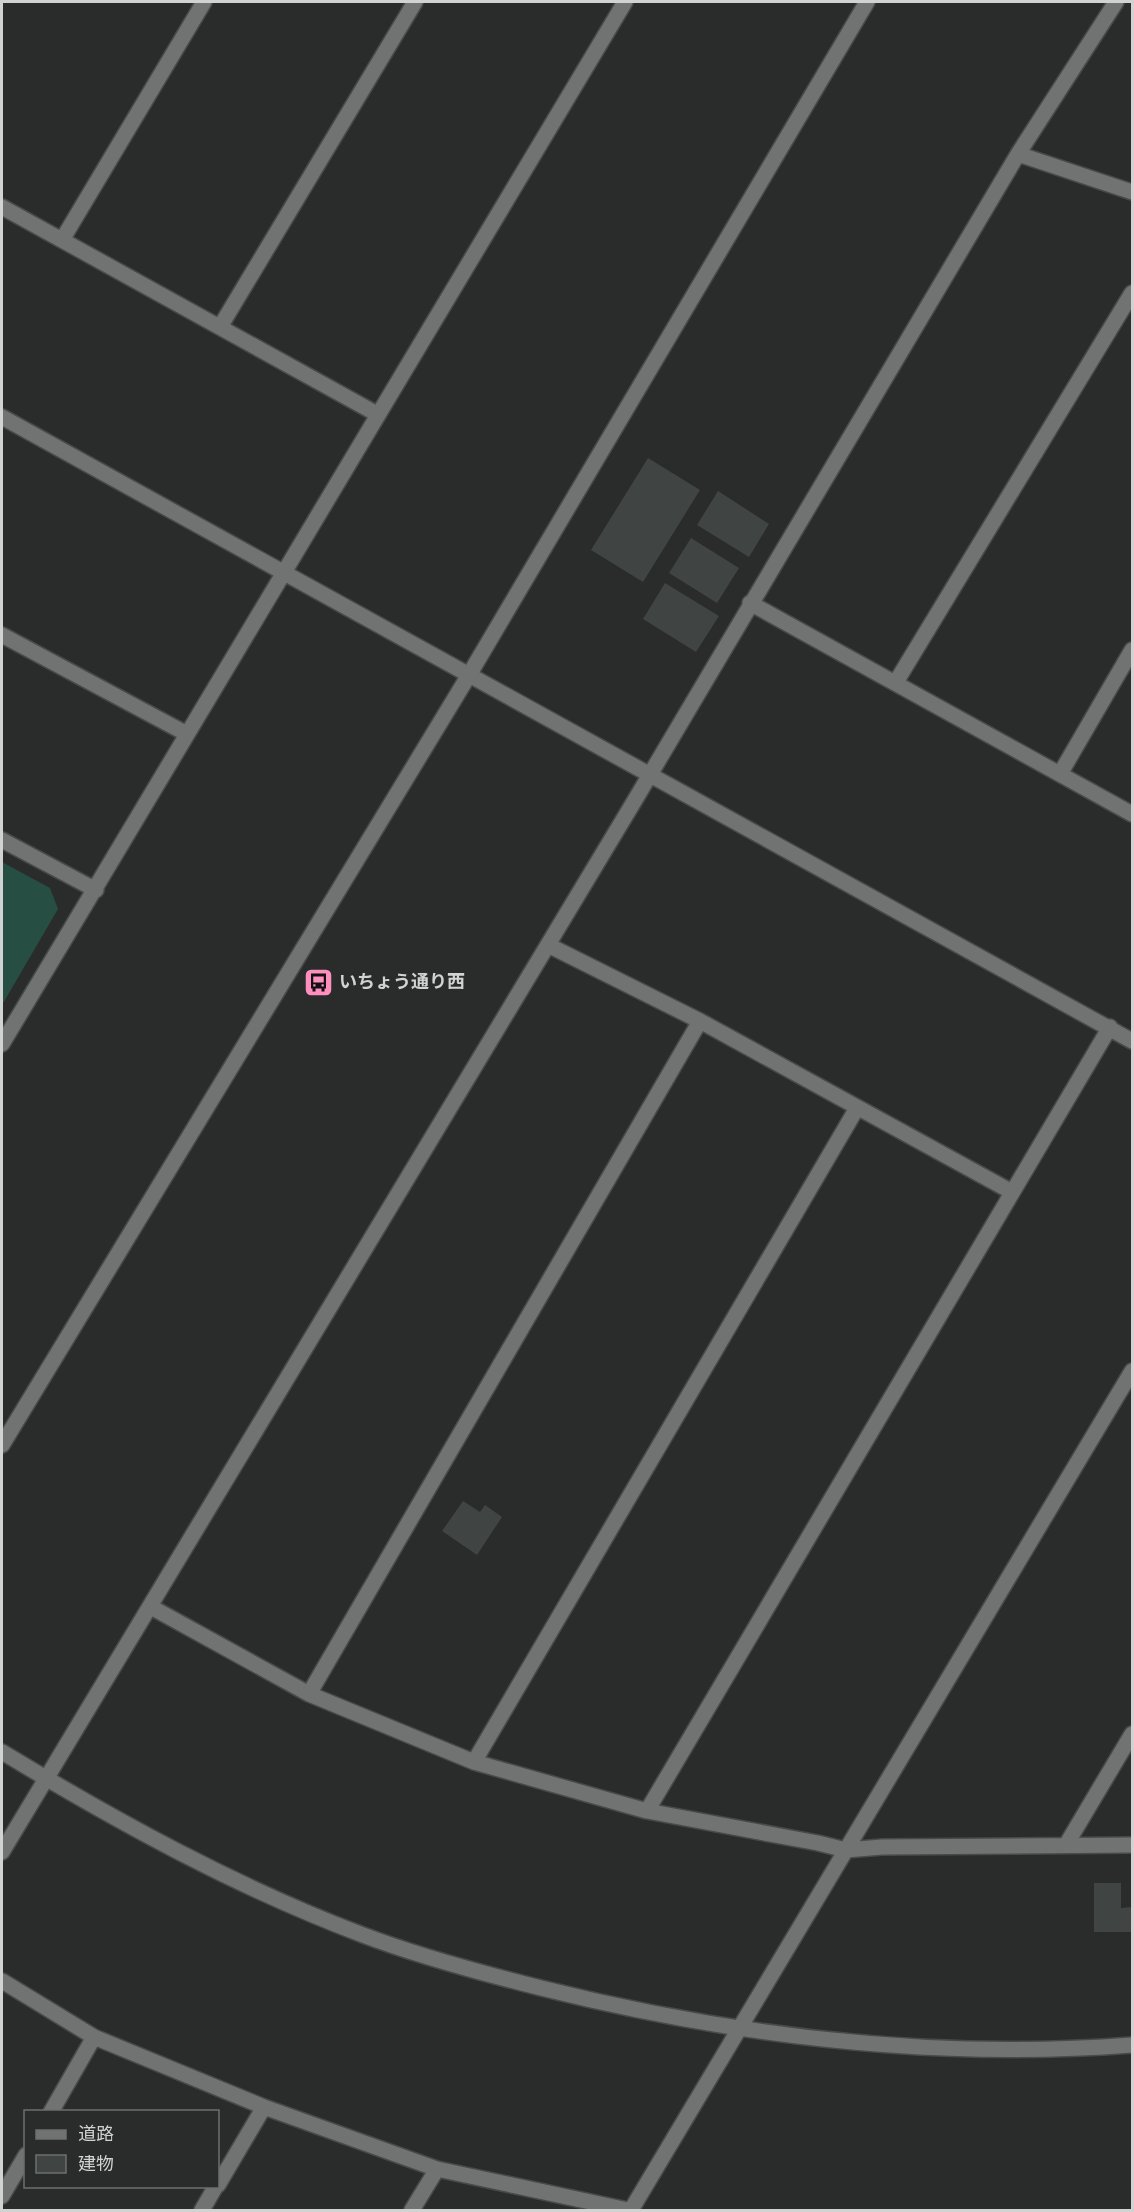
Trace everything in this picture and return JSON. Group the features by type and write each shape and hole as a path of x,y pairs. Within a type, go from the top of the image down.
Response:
{"street":[{"path":"62,240 204,2"},
{"path":"220,327 415,2"},
{"path":"2,1044 96,890 283,570 625,2"},
{"path":"2,1445 469,675 867,2"},
{"path":"2,1851 650,775 1018,154 1116,2"},
{"path":"1018,154 1132,192"},
{"path":"2,207 377,414"},
{"path":"896,682 1132,293"},
{"path":"2,417 283,570 1132,1041"},
{"path":"750,603 1132,814"},
{"path":"2,635 187,734"},
{"path":"1060,774 1132,650"},
{"path":"2,840 96,890"},
{"path":"548,945 700,1021 1012,1192"},
{"path":"309,1694 700,1021"},
{"path":"647,1811 1110,1027"},
{"path":"474,1762 857,1108"},
{"path":"2,1981 94,2037 264,2107 437,2169 630,2211 1132,1371"},
{"path":"151,1607 309,1694 474,1762 647,1811 846,1850 1132,1845"},
{"path":"1066,1845 1132,1734"},
{"path":"2,1752 146,1837 256,1890 363,1935 461,1968 621,2007 738,2028 839,2041 931,2047 1063,2050 1132,2045"},
{"path":"52,2110 94,2037"},
{"path":"219,2183 264,2107"},
{"path":"2,2196 24,2158"},
{"path":"412,2211 437,2169"},
{"path":"202,2211 216,2188"}],"green space":[{"path":"2,862 50,888 58,909 2,1005"}],"building":[{"path":"648,458 700,490 643,582 591,550"},
{"path":"718,491 769,524 749,557 697,525"},
{"path":"691,538 739,568 717,603 669,573"},
{"path":"665,583 719,616 696,652 643,619"},
{"path":"463,1501 480,1512 485,1505 502,1517 477,1555 442,1531"},
{"path":"1094,1883 1121,1883 1121,1908 1132,1907 1132,1932 1094,1932"}],"place":[{"name":"いちょう通り西","path":"318,982"}]}
